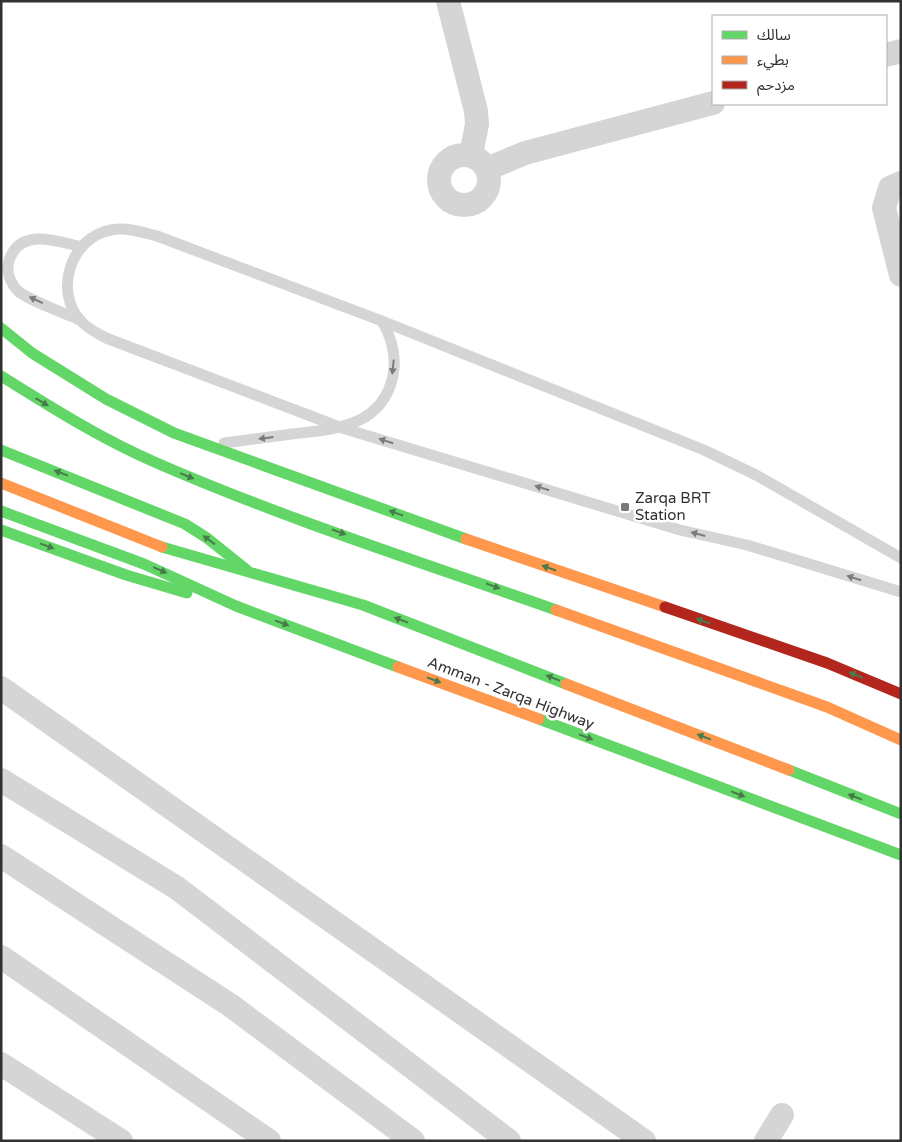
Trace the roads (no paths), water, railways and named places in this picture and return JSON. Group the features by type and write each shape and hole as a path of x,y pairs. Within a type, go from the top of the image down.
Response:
{"main road":[{"path":"1,328 32,353 106,399 174,433 477,542 827,664 901,694"},
{"path":"1,376 86,429 158,464 245,499 827,707 901,740"},
{"path":"1,450 151,508 185,524 207,538 247,570"},
{"name":"Amman - Zarqa Highway","path":"1,483 133,537 189,556 247,570 363,606 901,814"},
{"name":"Amman - Zarqa Highway","path":"1,511 172,576 236,606 901,855"},
{"path":"1,530 126,575 236,606"}],"street":[{"path":"448,1 476,111 479,162 525,153 712,103"},
{"path":"887,55 901,51"},
{"path":"900,275 884,208 890,188 901,183"},
{"path":"1,688 644,1141"},
{"path":"1,780 178,888 509,1141"},
{"path":"1,856 230,1005 413,1141"},
{"path":"1,957 270,1141"},
{"path":"1,1064 121,1141"},
{"path":"766,1141 782,1115"}],"lane":[{"path":"901,558 756,475 704,450 382,321 141,232 125,229 109,230 94,236 82,246 73,260 68,275 67,291 72,307 80,320 92,331 106,338 342,428 680,530 747,545 901,592"},
{"path":"80,320 18,291 10,280 8,266 12,252 22,242 35,238 82,246"},
{"path":"208,445 342,428 368,416 386,394 392,380 394,354 388,331 382,321"}],"place":[{"name":"Zarqa BRT Station","path":"625,507"}]}
